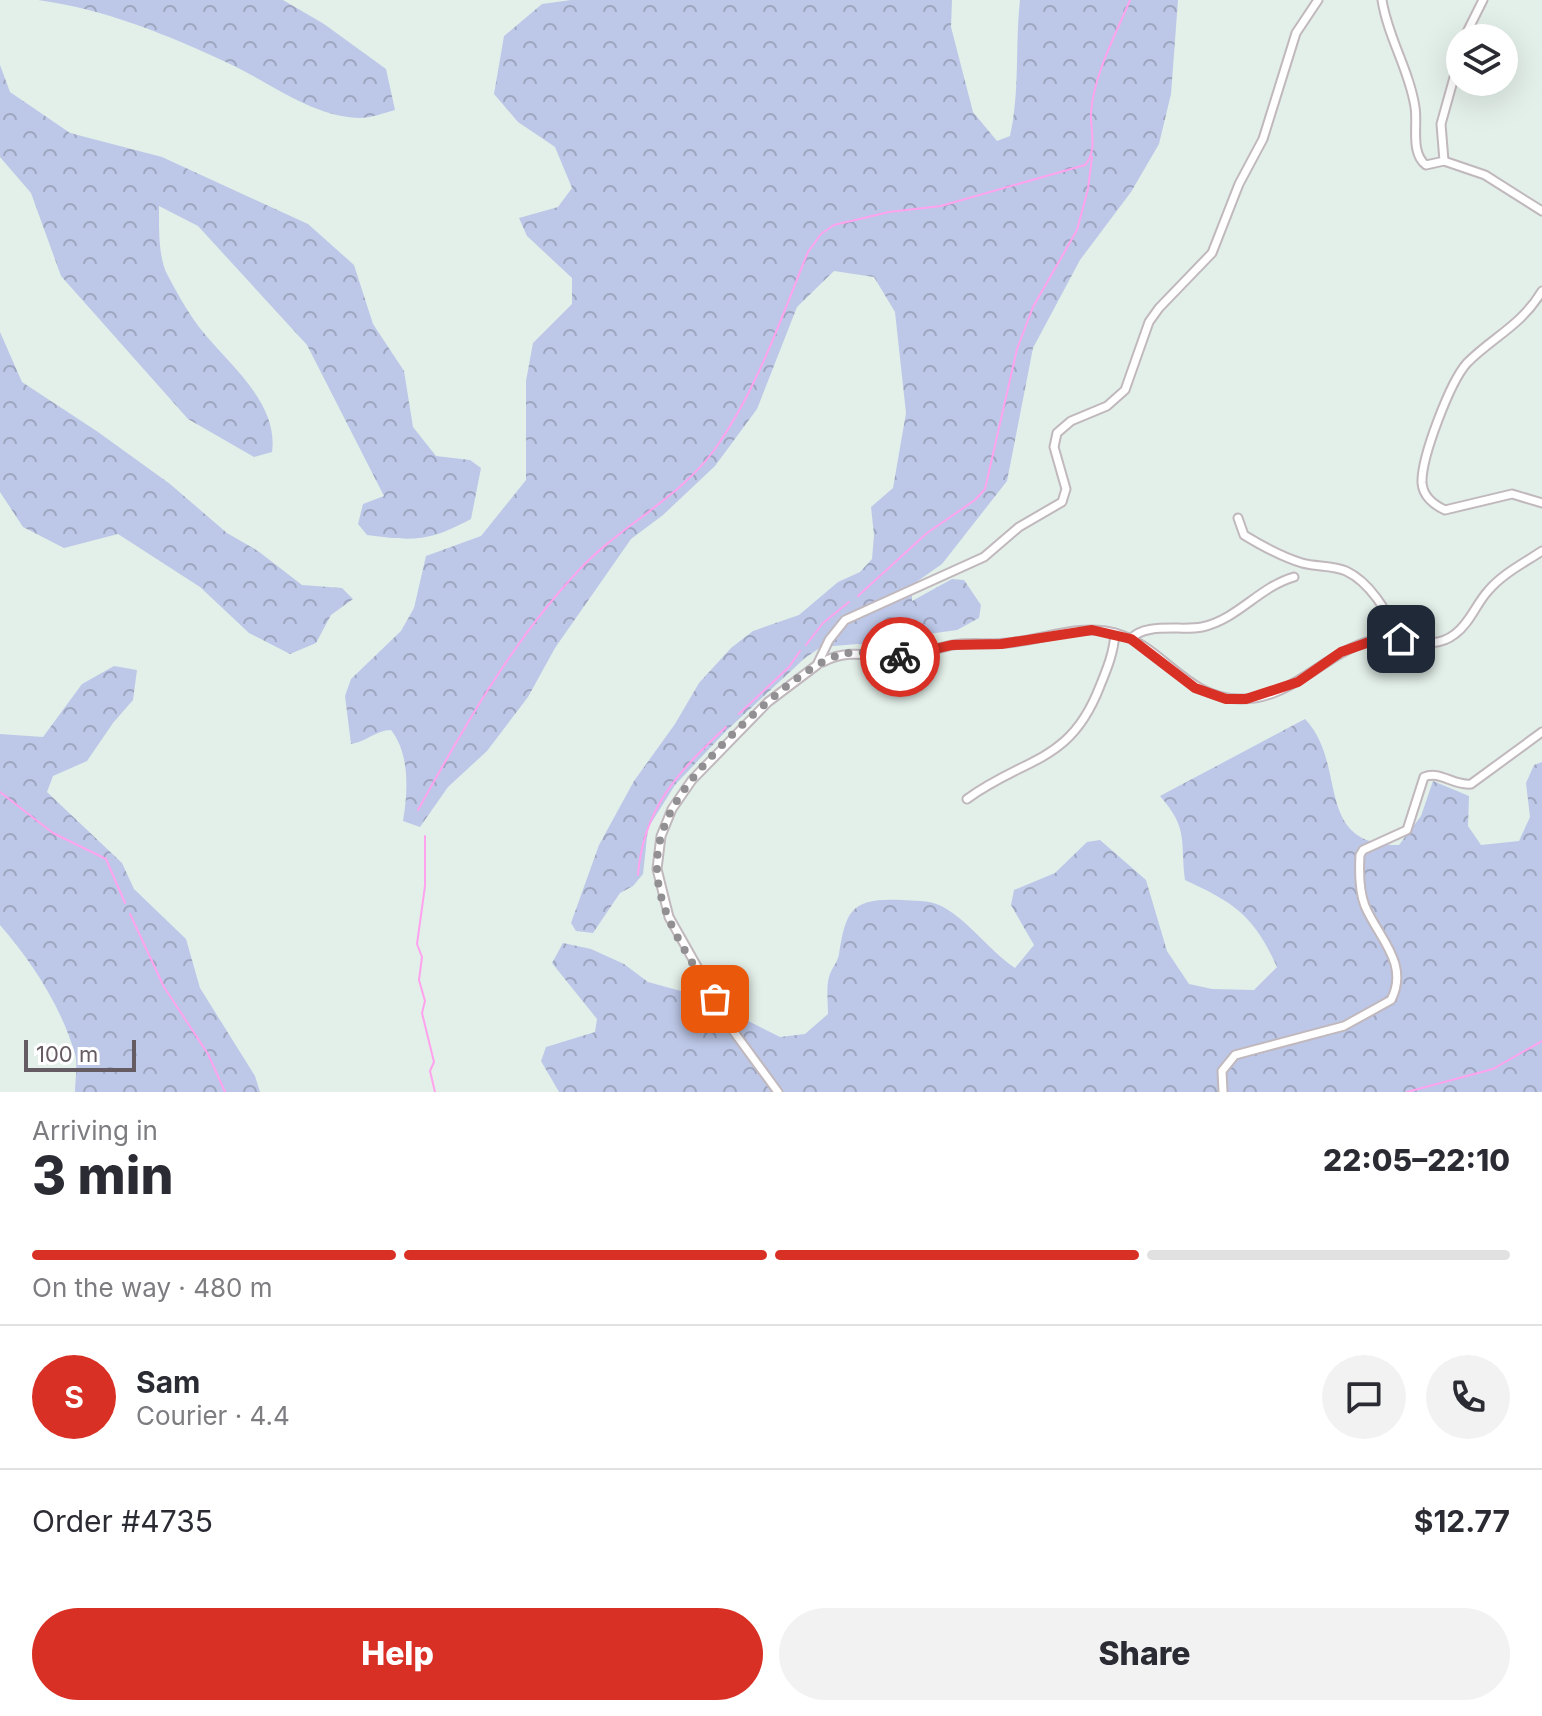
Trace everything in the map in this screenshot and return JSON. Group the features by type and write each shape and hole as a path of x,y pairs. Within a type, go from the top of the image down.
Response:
{"street":[{"path":"817,665 829,640 845,620 984,557 1019,527 1062,502 1066,489 1054,447 1057,433 1071,421 1107,406 1125,390 1149,322 1212,253 1239,184 1258,152 1296,33 1318,0"},
{"path":"1382,0 1388,29 1410,85 1417,156 1430,166 1444,161 1485,175 1542,211"},
{"path":"1471,24 1483,0"},
{"path":"1444,161 1441,124 1449,96"},
{"path":"1542,291 1519,323 1468,363 1453,382 1444,402 1422,483 1428,498 1445,510 1512,494 1542,503"},
{"path":"1238,518 1244,535 1261,545 1300,562 1344,570 1359,579 1382,607 1401,639"},
{"path":"778,1092 765,1070 734,1032 684,948 660,891 658,849 672,809 692,780 768,702 817,665 846,653 900,657 952,645 1011,643 1092,630 1131,639 1195,688 1226,699 1246,699 1298,682 1341,652 1375,640 1401,639 1422,644 1439,642 1455,635 1488,590 1542,551"},
{"path":"1131,639 1139,632 1202,627 1220,621 1268,587 1294,577"},
{"path":"967,799 1049,753 1078,731 1110,660 1115,633"},
{"path":"1223,1092 1222,1071 1235,1055 1344,1026 1391,1000 1397,981 1396,967 1385,938 1365,906 1360,855 1363,850 1407,830 1424,777 1436,774 1462,785 1471,784 1542,732"}],"green space":[{"path":"38,0 283,0 324,24 386,69 395,110 359,118 324,111 160,33 88,10"},
{"path":"571,0 952,0 951,27 973,112 997,141 1010,136 1013,119 1020,0 1178,0 1171,94 1159,144 1131,192 1080,260 1033,348 1007,481 942,564 912,585 912,601 952,579 964,580 981,605 979,618 957,630 921,635 898,649 858,644 821,647 805,658 726,731 675,785 648,828 643,874 633,886 620,893 593,933 576,931 571,923 599,845 634,781 675,724 699,683 731,648 753,631 799,615 838,582 860,572 872,559 874,535 871,507 893,488 906,413 895,312 874,277 834,271 797,307 757,409 715,466 663,515 631,539 555,648 528,697 487,751 448,787 420,827 403,821 406,774 402,750 391,730 351,744 345,696 351,679 401,631 414,608 426,556 481,536 526,480 526,381 533,343 572,304 572,278 527,236 519,218 558,207 572,188 555,147 518,122 494,94 504,36 542,4"},
{"path":"0,65 10,92 70,133 162,157 308,224 354,265 373,324 404,371 413,427 436,456 470,460 481,468 471,519 443,532 420,538 367,535 358,524 363,504 384,496 307,345 198,226 159,206 161,250 167,274 199,327 249,384 259,400 272,434 272,452 254,457 188,419 61,276 31,193 0,157"},
{"path":"0,332 22,382 170,484 227,533 258,551 302,585 342,588 353,599 331,615 316,643 290,654 249,633 200,587 118,534 64,548 23,527 0,492"},
{"path":"114,666 137,670 133,700 87,761 53,776 47,792 122,863 134,889 186,939 200,988 255,1076 260,1092 75,1092 76,1058 62,1019 34,969 0,925 0,734 43,737 82,684"},
{"path":"1305,719 1318,738 1326,758 1343,818 1354,832 1372,842 1399,845 1421,816 1433,781 1469,796 1468,826 1481,845 1519,841 1530,817 1526,783 1534,765 1542,762 1542,1092 559,1092 541,1061 546,1047 595,1032 597,1019 552,963 563,943 591,949 624,964 648,982 699,996 780,1037 805,1034 828,1014 829,977 838,957 845,926 854,909 872,901 885,900 926,901 939,905 958,917 1015,968 1034,945 1011,905 1014,890 1055,873 1087,842 1100,840 1146,880 1167,951 1189,984 1212,989 1254,990 1277,967 1260,935 1241,913 1217,896 1185,880 1179,827 1160,796"}],"waterway":[{"path":"418,810 492,684 556,596 596,553 684,483 715,449 756,378 808,252 821,234 834,225 889,212 941,206 1085,165 1092,147 1091,112 1096,83 1130,0"},
{"path":"858,596 927,533 975,500 985,489 1017,349 1033,307 1077,230 1088,189 1092,157"},
{"path":"806,645 823,623 849,602"},
{"path":"739,714 789,667 800,651"},
{"path":"638,875 647,830 666,792 693,759 726,727"},
{"path":"0,792 53,833 106,859 125,903"},
{"path":"425,836 425,886 417,944 422,957 419,980 425,1001 422,1013 434,1062 430,1071 435,1092"},
{"path":"130,914 164,987 208,1054 225,1092"},
{"path":"1407,1092 1493,1069 1542,1041"}],"way so far":[{"path":"715,999 684,948 660,891 658,849 672,809 692,780 768,702 795,679 835,655 900,657"}],"route":[{"path":"900,657 952,645 1021,642 1092,630 1131,639 1195,688 1226,699 1246,699 1279,691 1298,682 1341,652 1375,640 1401,639"}]}
